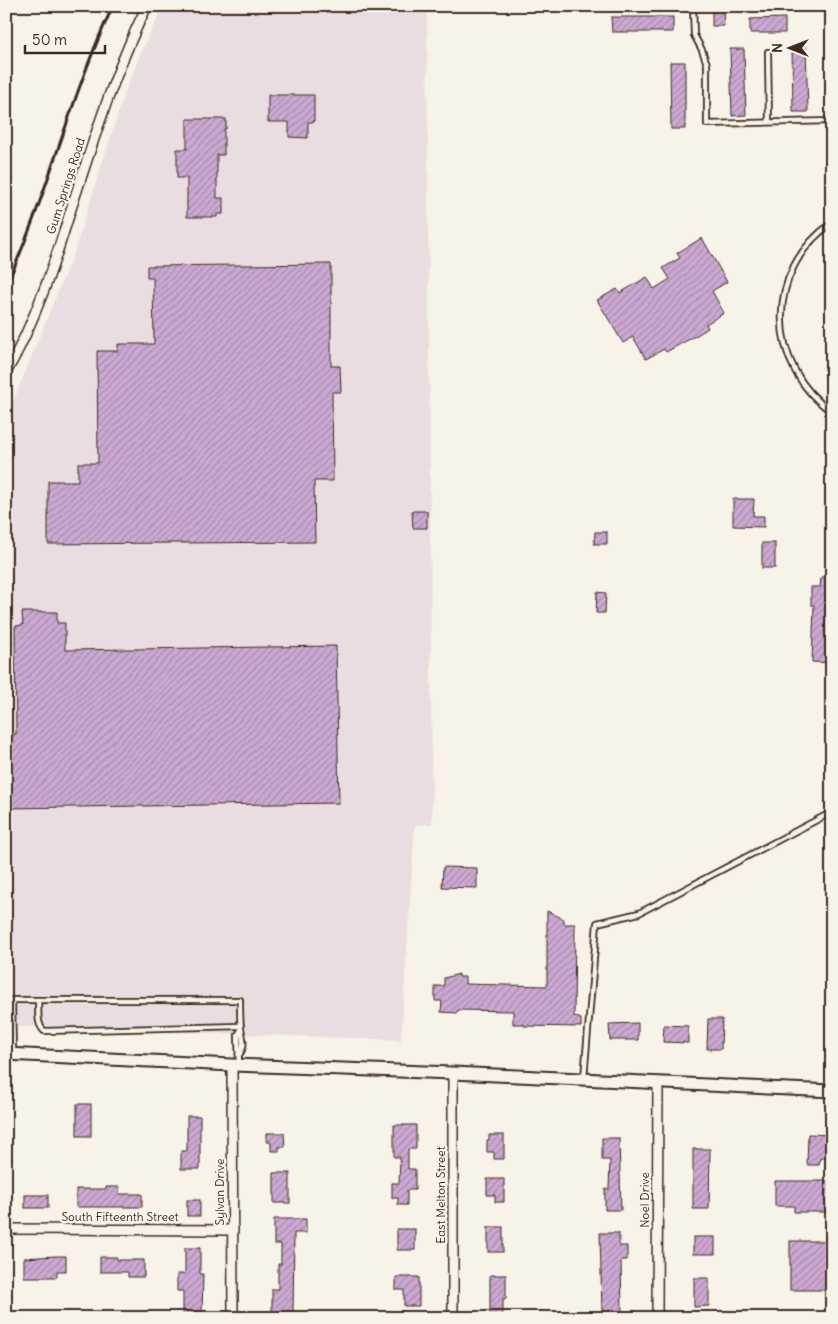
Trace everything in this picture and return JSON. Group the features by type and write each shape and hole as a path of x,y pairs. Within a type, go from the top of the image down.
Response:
{"street":[{"name":"Gum Springs Road","path":"6,373 26,336 37,310 121,63 147,6"},
{"path":"9,1054 237,1062 832,1091"},
{"name":"Sylvan Drive","path":"233,1318 237,1062"},
{"name":"East Melton Street","path":"453,1073 454,1318"},
{"name":"Noel Drive","path":"657,1318 658,1083"},
{"name":"South Fifteenth Street","path":"6,1229 233,1230"}],"lane":[{"path":"693,6 694,35 707,64 707,124 832,121"},
{"path":"768,52 769,122"},
{"path":"832,224 820,232 810,243 794,267 785,288 782,318 786,348 797,375 809,392 832,412"},
{"path":"584,1079 597,923 639,912 832,812"},
{"path":"6,996 12,1000 240,1000 241,1028 238,1035 237,1062"},
{"path":"9,1054 12,1000"},
{"path":"38,1000 40,1027 44,1030 241,1028"}],"shaded area":[{"path":"163,6 427,6 432,824 415,825 401,1040 6,1026 6,419 74,252 125,92"}],"building":[{"path":"712,10 723,10 724,26 712,26"},
{"path":"611,17 673,17 673,32 612,32"},
{"path":"785,18 785,33 750,33 750,19"},
{"path":"792,47 806,47 808,112 793,112"},
{"path":"730,49 744,49 746,115 732,116"},
{"path":"670,62 685,62 685,129 671,129"},
{"path":"268,95 314,95 314,122 308,122 308,138 289,137 289,122 268,122"},
{"path":"187,119 226,119 224,155 217,155 217,198 223,198 223,214 217,214 217,217 187,217 187,178 177,178 177,149 187,149"},
{"path":"702,238 727,282 712,291 724,313 706,324 708,328 697,335 666,352 664,349 646,359 633,337 623,343 597,300 617,289 620,293 647,277 654,289 670,279 663,268 680,258 677,253"},
{"path":"331,264 331,366 340,366 341,392 332,392 333,481 314,481 315,542 48,544 48,481 78,481 78,463 98,463 97,351 118,351 118,344 154,344 153,278 147,278 147,266"},
{"path":"733,499 754,499 753,516 764,516 764,527 733,526"},
{"path":"412,511 427,511 427,528 413,528"},
{"path":"595,532 607,532 607,544 594,544"},
{"path":"762,543 775,543 775,568 762,568"},
{"path":"821,577 832,577 832,663 812,662 814,605 811,605 811,587 820,587"},
{"path":"597,592 606,593 605,613 596,613"},
{"path":"22,612 57,612 57,623 65,623 65,650 336,646 339,803 9,808 7,735 16,734 15,626 23,625"},
{"path":"443,867 477,868 477,888 442,887"},
{"path":"547,911 564,919 564,924 575,924 574,1016 581,1019 581,1027 524,1026 524,1024 513,1024 513,1011 458,1010 457,1013 441,1012 442,1001 435,1001 435,986 444,986 444,978 459,974 459,977 465,977 465,984 547,986"},
{"path":"708,1019 722,1019 721,1049 707,1049"},
{"path":"638,1023 638,1040 610,1040 609,1024"},
{"path":"664,1025 688,1026 688,1043 663,1042"},
{"path":"77,1104 91,1104 91,1136 77,1136"},
{"path":"187,1116 200,1116 200,1169 181,1169 181,1151 187,1151"},
{"path":"394,1125 416,1125 416,1149 408,1149 408,1169 415,1169 415,1190 407,1190 407,1205 398,1205 398,1198 392,1198 392,1183 399,1183 400,1157 394,1157"},
{"path":"267,1133 284,1133 285,1147 279,1147 279,1151 271,1151 271,1142 267,1142"},
{"path":"808,1134 832,1135 832,1158 820,1158 819,1165 807,1165"},
{"path":"489,1135 504,1135 504,1159 494,1159 494,1152 487,1152"},
{"path":"602,1138 619,1138 621,1210 605,1210 605,1189 609,1189 610,1160 602,1160"},
{"path":"693,1149 710,1149 709,1209 693,1209"},
{"path":"274,1173 290,1173 290,1203 274,1203"},
{"path":"487,1179 504,1179 504,1202 495,1202 495,1195 487,1195"},
{"path":"775,1181 832,1181 832,1212 794,1212 794,1206 775,1206"},
{"path":"106,1187 119,1187 119,1194 142,1194 142,1207 76,1207 76,1189 106,1189"},
{"path":"25,1195 48,1195 48,1208 25,1208"},
{"path":"187,1200 200,1200 200,1216 187,1216"},
{"path":"274,1219 306,1219 306,1233 294,1233 293,1318 272,1318 272,1289 278,1289 278,1264 281,1264 281,1244 274,1244"},
{"path":"488,1227 503,1227 503,1252 488,1252"},
{"path":"397,1229 415,1229 415,1250 397,1250"},
{"path":"600,1233 619,1233 619,1246 627,1246 627,1260 621,1260 622,1313 602,1313"},
{"path":"693,1237 715,1237 715,1254 693,1254"},
{"path":"790,1241 832,1241 832,1290 790,1290"},
{"path":"185,1248 200,1248 200,1274 203,1274 202,1314 183,1314 183,1291 177,1291 177,1274 185,1274"},
{"path":"66,1256 66,1271 57,1271 57,1277 24,1277 24,1258"},
{"path":"100,1257 117,1257 117,1260 144,1260 144,1277 128,1277 128,1272 100,1272"},
{"path":"490,1275 506,1275 506,1299 503,1299 503,1318 490,1318"},
{"path":"396,1277 419,1277 419,1306 404,1306 404,1290 396,1290"},
{"path":"694,1278 709,1278 709,1306 694,1307"}],"railway":[{"path":"6,286 34,217 84,75 113,6"}]}
